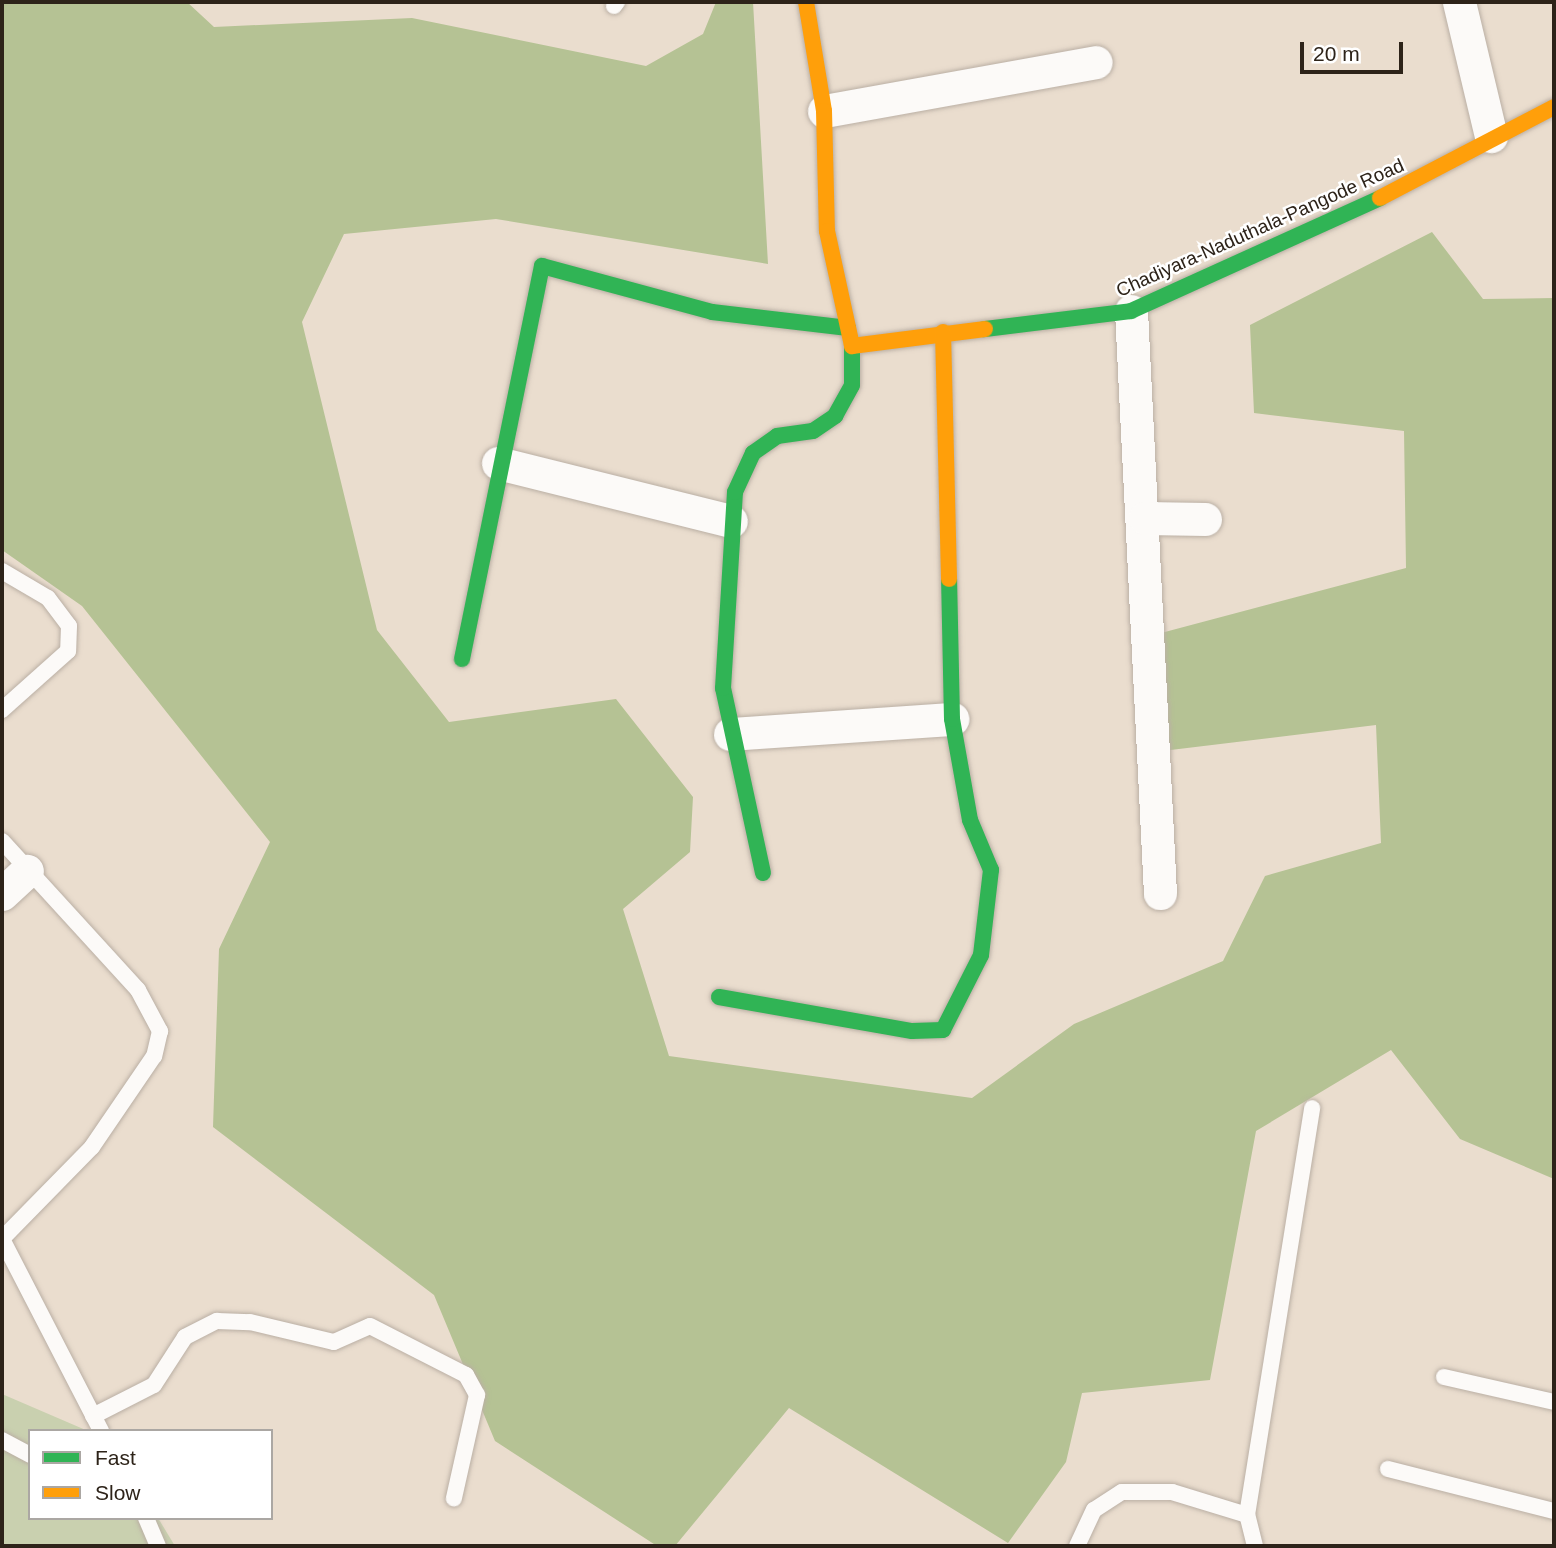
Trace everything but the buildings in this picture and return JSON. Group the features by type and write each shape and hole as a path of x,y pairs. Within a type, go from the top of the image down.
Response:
{"street":[{"path":"763,873 730,734 723,688 731,521 735,492 753,453 777,436 813,431 835,416 852,385 852,346 827,231 824,111 807,2"},
{"path":"1459,2 1491,136"},
{"path":"824,111 1096,62"},
{"name":"Chadiyara-Naduthala-Pangode Road","path":"852,346 943,332 1131,312 1442,170 1491,136 1554,107"},
{"path":"463,659 498,463 541,266 712,312 848,328"},
{"path":"1131,312 1144,518 1160,894"},
{"path":"719,997 912,1031 943,1030 981,955 992,903 991,870 970,820 953,719 943,332"},
{"path":"498,463 731,521"},
{"path":"1144,518 1205,519"},
{"path":"730,734 953,719"},
{"path":"2,894 27,872"}],"lane":[{"path":"2,571 48,598 69,626 68,651 2,710"},
{"path":"2,841 27,872 138,990 160,1031 154,1056 92,1147 2,1239 100,1429"},
{"path":"1255,1546 1247,1515 1312,1108"},
{"path":"93,1416 154,1385 185,1337 217,1321 250,1322 334,1342 370,1326 466,1375 477,1395 454,1498"},
{"path":"1444,1377 1554,1402"},
{"path":"2,1440 28,1454"},
{"path":"1388,1469 1554,1511"},
{"path":"1077,1546 1094,1510 1122,1492 1172,1492 1247,1515"},
{"path":"147,1520 158,1546"}],"green space":[{"path":"2,2 187,2 214,27 412,18 646,66 703,34 716,2 753,2 768,264 496,219 344,234 302,322 377,630 449,722 616,699 693,797 690,852 623,909 669,1056 972,1098 1074,1024 1223,961 1265,876 1381,843 1376,725 1154,752 1146,637 1406,568 1404,431 1254,413 1250,325 1432,232 1483,299 1554,298 1554,1179 1460,1139 1391,1050 1256,1131 1210,1380 1082,1393 1066,1462 1008,1543 789,1408 675,1546 657,1546 495,1441 434,1295 213,1127 219,949 270,842 82,606 2,550"},
{"path":"2,1394 83,1429 28,1429 28,1520 159,1520 175,1546 2,1546"}],"traffic: fast":[{"path":"985,329 1131,311 1380,198"},
{"path":"462,659 542,266 712,312 848,328"},
{"path":"763,873 723,688 735,492 753,453 777,436 813,431 835,416 852,385 852,346"},
{"path":"719,997 912,1031 943,1030 981,955 991,870 970,820 952,719 949,579"}],"traffic: slow":[{"path":"806,2 824,111 827,231 852,346 985,329"},
{"path":"1380,198 1554,107"},
{"path":"943,332 949,579"}]}
